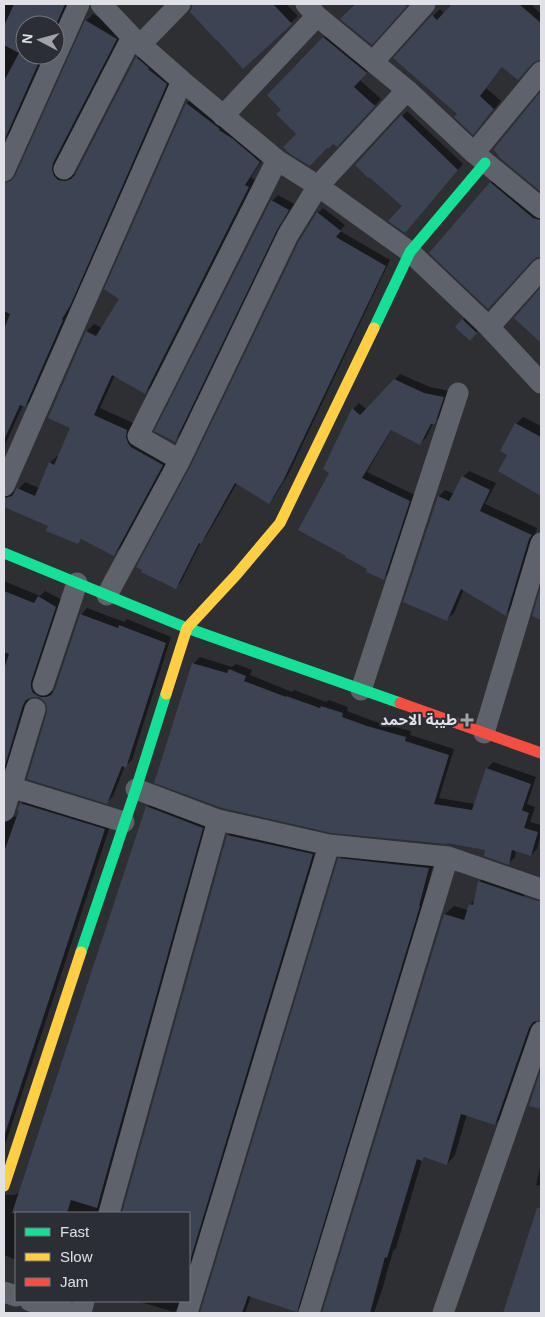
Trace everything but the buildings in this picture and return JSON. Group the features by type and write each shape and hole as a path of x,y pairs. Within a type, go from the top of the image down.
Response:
{"street":[{"path":"4,170 79,4"},
{"path":"101,4 182,81 277,160 318,186 410,252 488,327 541,383"},
{"path":"64,170 137,40 180,4"},
{"path":"373,62 425,4"},
{"path":"223,116 312,10 407,90 480,158 541,208"},
{"path":"4,1186 136,789 187,628 280,523 410,252 541,72"},
{"path":"4,486 182,81"},
{"path":"107,595 180,460 288,235 318,186 407,90"},
{"path":"180,460 138,436 277,160"},
{"path":"488,327 541,269"},
{"path":"361,690 458,393"},
{"path":"484,733 541,543"},
{"path":"4,553 187,628 541,753"},
{"path":"43,685 77,583"},
{"path":"4,812 7,786 35,709"},
{"path":"7,786 124,822"},
{"path":"136,789 218,820 330,845 448,857 541,889"},
{"path":"109,1212 218,820"},
{"path":"188,1313 330,845"},
{"path":"309,1313 448,857"},
{"path":"443,1313 541,1032"},
{"path":"33,1302 70,1313"}],"traffic: fast":[{"path":"374,328 410,252 485,163"},
{"path":"4,553 187,628 400,703"},
{"path":"81,952 166,694"}],"traffic: slow":[{"path":"166,694 187,628 237,574 280,523 374,328"},
{"path":"4,1186 81,952"}],"traffic: jam":[{"path":"400,703 541,753"}],"place":[{"name":"طيبة الاحمد","path":"467,720"}]}
